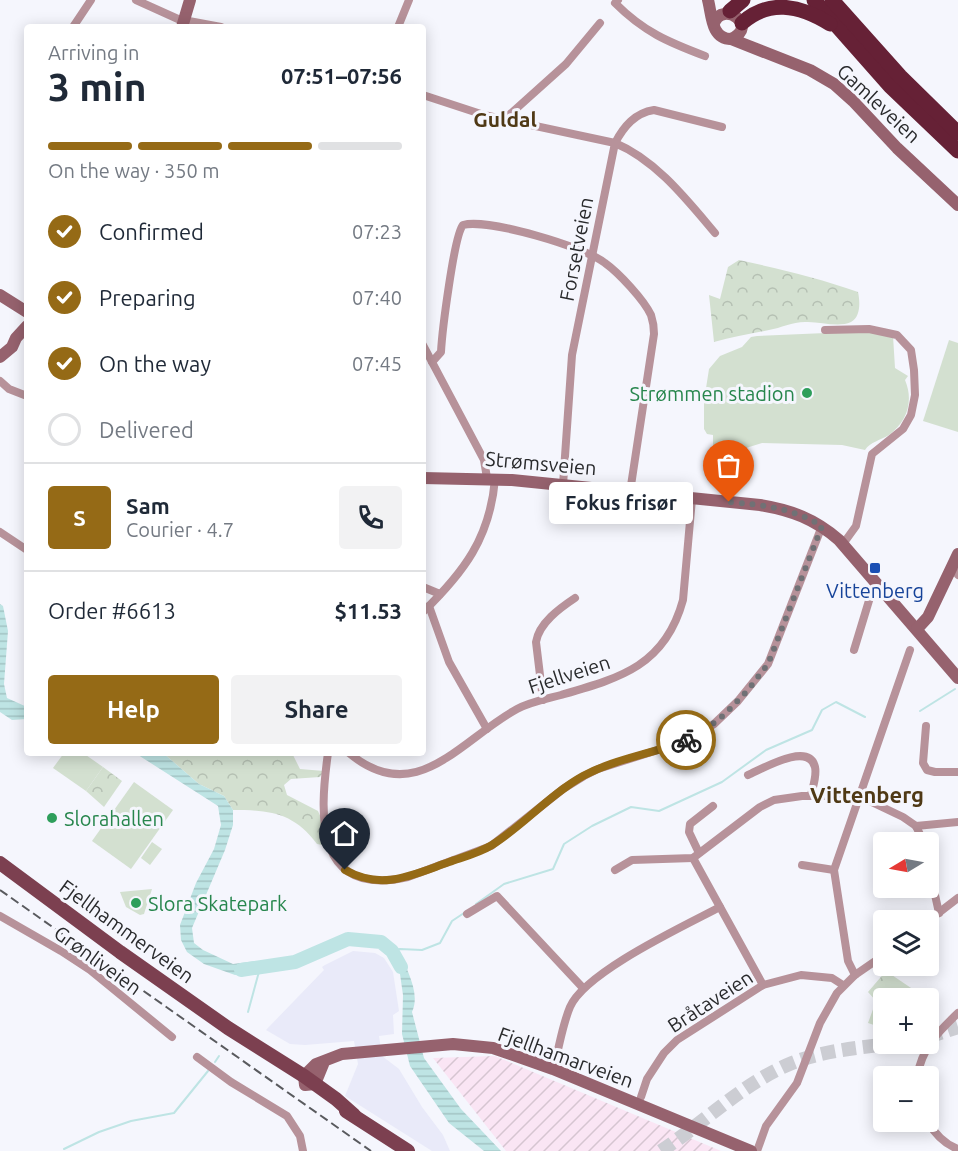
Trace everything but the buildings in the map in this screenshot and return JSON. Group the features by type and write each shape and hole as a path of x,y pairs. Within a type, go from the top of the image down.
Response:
{"highway":[{"path":"728,11 744,0"},
{"path":"814,0 890,86 958,151"},
{"path":"832,0 900,76 958,133"},
{"path":"742,25 755,8 765,3 778,2 803,9 840,30"}],"main road":[{"path":"183,24 190,0"},
{"path":"708,0 717,34 730,39 740,33 742,25"},
{"path":"716,0 728,11 738,15 742,25 760,50"},
{"path":"714,23 716,16 728,11"},
{"name":"Gamleveien","path":"730,39 818,74 841,89 897,148 958,205"},
{"path":"0,295 24,310"},
{"path":"0,357 12,347 24,329"},
{"path":"0,350 7,342 16,338"},
{"name":"Strømsveien","path":"426,478 491,478 563,485 784,509 806,517 822,526 843,544 958,678"},
{"path":"914,626 928,617 935,601 955,572 958,554"},
{"name":"Fjellhammerveien","path":"1,863 120,952 308,1082"},
{"name":"Fjellhamarveien","path":"308,1082 324,1062 342,1054 430,1045 469,1045 493,1048 553,1069 751,1151"},
{"path":"308,1082 332,1104 354,1115 408,1151"}],"street":[{"path":"75,24 91,0"},
{"path":"136,0 183,24"},
{"path":"399,24 409,0"},
{"path":"618,0 615,3 621,9 650,32 663,40 705,56"},
{"path":"507,120 508,116 566,64 600,23"},
{"path":"426,95 465,109 615,143 632,150 688,201 715,233"},
{"name":"Forsetveien","path":"563,485 572,355 615,143 630,121 638,115 654,110 722,127"},
{"path":"432,362 441,352 460,227 470,223 512,230 592,254 605,262 646,308 653,322 654,334 630,492"},
{"path":"825,330 869,329 897,336 911,350 914,370 915,395 911,415 897,434 873,454 856,526 843,544"},
{"path":"426,351 484,460 491,478 487,520 478,544 457,578 426,609 449,662 487,729"},
{"path":"0,381 9,389 24,395"},
{"name":"Fjellveien","path":"353,756 361,763 382,773 394,775 417,772 447,758 517,710 632,671 650,657 667,638 674,626 683,600 692,499"},
{"path":"328,756 323,789 325,832 330,848 345,870 370,880 394,880 491,846 563,789 584,776 598,769 686,741 725,714 768,664 822,526"},
{"path":"0,532 24,548"},
{"path":"854,650 871,594 878,584"},
{"path":"426,588 440,594"},
{"path":"543,700 537,635 552,617 575,597"},
{"path":"855,975 848,961 834,870 910,650"},
{"path":"926,726 923,763 927,770 958,772"},
{"path":"748,775 792,757 806,756 815,766 811,795"},
{"path":"615,870 632,860 696,855 750,813 768,802 791,797 859,796 903,817 916,826 919,832"},
{"path":"713,806 690,824 689,832 696,855 720,907 764,984"},
{"path":"916,826 958,822"},
{"path":"802,865 834,870"},
{"path":"466,914 497,896 583,988"},
{"path":"939,913 958,898"},
{"path":"553,1069 570,1006 583,988 611,967 720,907"},
{"name":"Grønliveien","path":"0,916 90,970 172,1037"},
{"path":"757,1151 766,1126 796,1083 820,1023 843,985 873,963"},
{"name":"Bråtaveien","path":"641,1096 647,1079 664,1053 677,1040 764,984 801,975 832,978 843,985"},
{"path":"919,1066 920,1059 936,1034 958,1013"},
{"path":"197,1057 231,1082 288,1116 300,1136 303,1151"},
{"path":"935,1132 949,1146 958,1149"}],"shaded area":[{"path":"0,604 3,606 8,631 4,684 7,698 24,706 24,719 12,720 0,712"},
{"path":"140,756 166,756 199,784 224,796 233,810 233,825 225,850 192,928 194,943 203,950 233,964 255,961 260,968 249,974 235,975 204,964 187,952 181,940 180,925 196,883 214,849 221,825 218,806"},
{"path":"398,950 414,989 412,1012 424,1058 461,1109 501,1151 484,1151 449,1123 410,1066 402,1034 403,995 400,974 394,961 387,954"},
{"path":"353,951 375,953 384,958 393,972 399,1011 393,1015 394,1034 379,1036 382,1056 399,1069 422,1107 443,1135 450,1151 432,1151 345,1096 358,1064 354,1041 290,1044 266,1030 324,970 322,967"},
{"path":"495,1056 721,1151 506,1151 433,1058"}],"green space":[{"path":"739,260 814,278 858,292 857,316 846,324 800,322 714,342 709,295 720,299 728,267"},
{"name":"Strømmen stadion","path":"872,331 893,336 895,368 908,376 905,380 909,396 907,410 900,424 889,435 865,450 842,445 762,443 727,450 713,448 713,435 707,434 704,429 704,401 709,369 720,356 742,347 751,337 757,336"},
{"path":"949,340 958,343 958,432 923,421"},
{"path":"62,756 87,756 103,767 86,791 53,768"},
{"path":"166,756 294,756 300,769 324,771 320,777 291,779 284,785 287,795 318,811 334,847 317,844 299,826 280,815 233,810 224,796 199,784"},
{"path":"103,767 122,781 104,807 86,791"},
{"path":"134,782 173,810 131,869 92,841"},
{"path":"152,842 162,849 150,865 141,858"},
{"name":"Slora Skatepark","path":"152,889 144,914 140,915 126,907 120,892"},
{"path":"882,976 893,976 911,988 873,988 873,998 868,992"},
{"path":"873,1009 873,1025 868,1023"}],"waterway":[{"path":"920,711 955,689"},
{"path":"476,904 504,884 553,869 564,844 592,826 631,807 659,811 722,782 766,750 812,730 822,710 836,702 865,717"},
{"path":"392,951 422,950 440,943 452,921 464,913"},
{"path":"241,970 295,962 348,939 381,942 392,951 401,967"},
{"path":"248,1012 260,968"},
{"path":"215,1062 219,1056"},
{"path":"64,1149 99,1132 131,1121 174,1113 208,1071"}],"tunnel":[{"path":"939,1033 958,1027"},
{"path":"661,1151 741,1092 774,1071 815,1056 873,1046"}],"railway":[{"path":"0,890 371,1151"}],"way so far":[{"path":"686,740 714,724 725,714 768,664 822,526 792,511 729,502"}],"place":[{"name":"Strømmen stadion","path":"807,393"},
{"name":"Fokus frisør","path":"729,502"},
{"name":"Vittenberg","path":"875,568"},
{"name":"Slorahallen","path":"52,818"},
{"name":"Slora Skatepark","path":"136,903"}],"district":[{"name":"Guldal","path":"505,119"},
{"name":"Vittenberg","path":"867,794"}],"route":[{"path":"345,870 357,877 370,880 394,880 474,853 491,846 563,789 584,776 598,769 686,740"}]}
